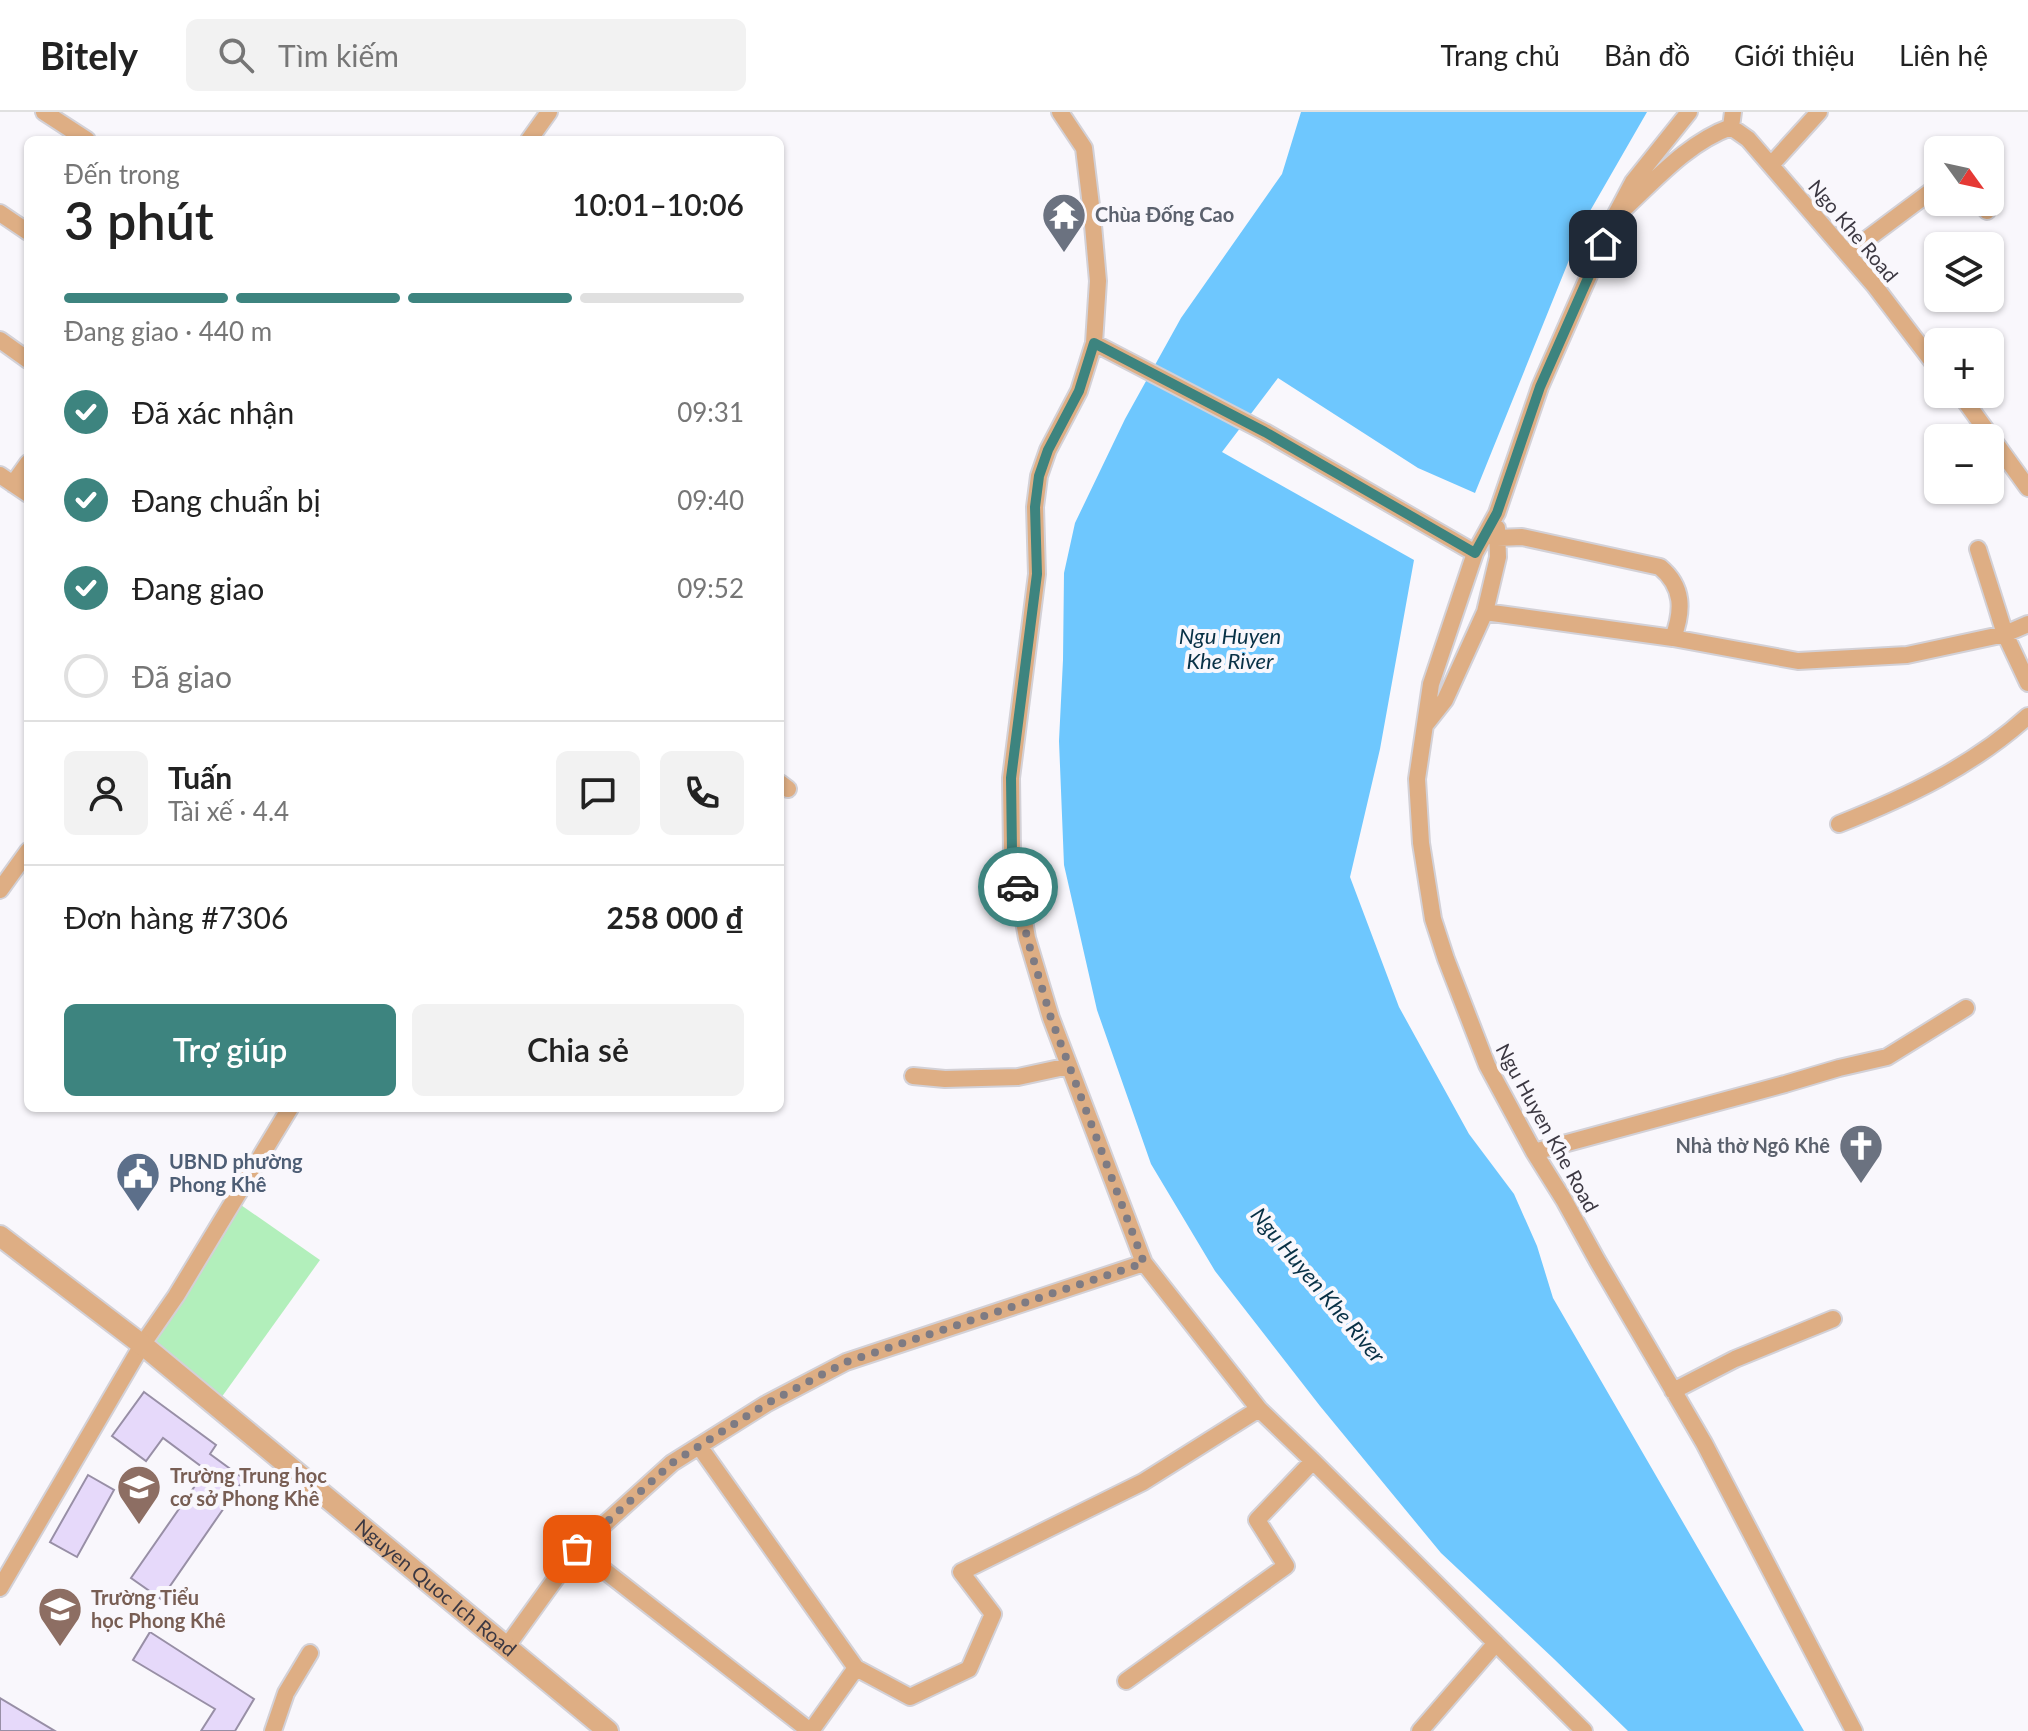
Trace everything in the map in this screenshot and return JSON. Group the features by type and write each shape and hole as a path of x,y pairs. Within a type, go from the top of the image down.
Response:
{"street":[{"path":"44,112 81,136"},
{"path":"532,136 549,112"},
{"path":"1060,112 1084,148 1098,281 1094,343 1079,391 1048,450 1039,476 1035,507 1037,574 1011,778 1012,852 1027,938 1051,1018 1144,1263 1259,1409 1584,1731"},
{"name":"Ngu Huyen Khe Road","path":"1689,112 1633,182 1615,216 1540,387 1497,513 1475,553 1431,684 1417,779 1421,843 1433,919 1487,1065 1534,1152 1704,1443 1854,1731"},
{"path":"1771,165 1819,112"},
{"name":"Ngo Khe Road","path":"1615,216 1677,159 1732,120 1874,285 1924,351"},
{"path":"1847,254 1924,196"},
{"path":"0,213 24,229"},
{"path":"0,340 24,357"},
{"path":"1094,343 1265,432 1475,553"},
{"path":"1970,408 2028,488"},
{"path":"24,466 7,479 24,491"},
{"path":"1425,725 1445,700 1485,612 1498,557 1497,513"},
{"path":"1497,538 1522,537 1660,567 1671,575 1680,595 1679,621 1673,638"},
{"path":"1978,549 2005,634 2028,683"},
{"path":"1485,612 1673,638 1798,661 1907,655 2005,634 2028,624"},
{"path":"1839,824 1892,803 1938,779 1985,750 2028,716"},
{"path":"0,890 24,857"},
{"path":"1534,1152 1887,1057 1966,1008"},
{"path":"913,1076 945,1079 1018,1077 1069,1066"},
{"path":"0,1588 142,1345 176,1296 288,1112"},
{"name":"Nguyen Quoc Ich Road","path":"0,1236 142,1345 608,1731"},
{"path":"507,1646 577,1549 672,1463 766,1404 846,1362 1144,1263"},
{"path":"1673,1391 1735,1359 1833,1319"},
{"path":"699,1446 856,1668 910,1697 969,1669 993,1614 961,1572 1143,1482 1259,1409"},
{"path":"1126,1681 1286,1566 1257,1520 1313,1461"},
{"path":"577,1549 811,1731 856,1668"},
{"path":"1420,1731 1496,1643"},
{"path":"273,1731 286,1693 310,1653"}],"green space":[{"path":"238,1203 320,1260 221,1398 150,1339"}],"water":[{"name":"Ngu Huyen Khe River","path":"1301,112 1647,112 1586,218 1475,493 1418,468 1278,378 1222,452 1414,560 1380,749 1350,877 1399,1007 1469,1134 1514,1194 1537,1246 1553,1298 1804,1731 1628,1731 1441,1553 1320,1406 1215,1271 1151,1164 1097,1010 1064,865 1059,741 1064,573 1075,523 1125,419 1181,318 1282,174"}],"building":[{"path":"144,1392 216,1445 210,1454 244,1479 161,1599 131,1578 206,1470 163,1438 146,1461 112,1436"},
{"path":"88,1475 114,1490 77,1557 50,1542"},
{"path":"150,1632 254,1699 235,1731 201,1731 215,1709 133,1660"},
{"path":"0,1698 55,1731 0,1731"}],"way so far":[{"path":"577,1549 672,1463 766,1404 846,1362 1144,1263 1051,1018 1027,938 1018,887"}],"place":[{"name":"Chùa Đống Cao","path":"1064,254"},
{"name":"Nhà thờ Ngô Khê","path":"1861,1185"},
{"name":"UBND phường Phong Khê","path":"138,1213"},
{"name":"Trường Trung học cơ sở Phong Khê","path":"139,1526"},
{"name":"Trường Tiểu học Phong Khê","path":"60,1648"}],"route":[{"path":"1018,887 1012,852 1011,778 1037,574 1035,507 1039,476 1048,450 1079,391 1094,343 1265,432 1475,553 1497,513 1540,387 1603,244"}]}
